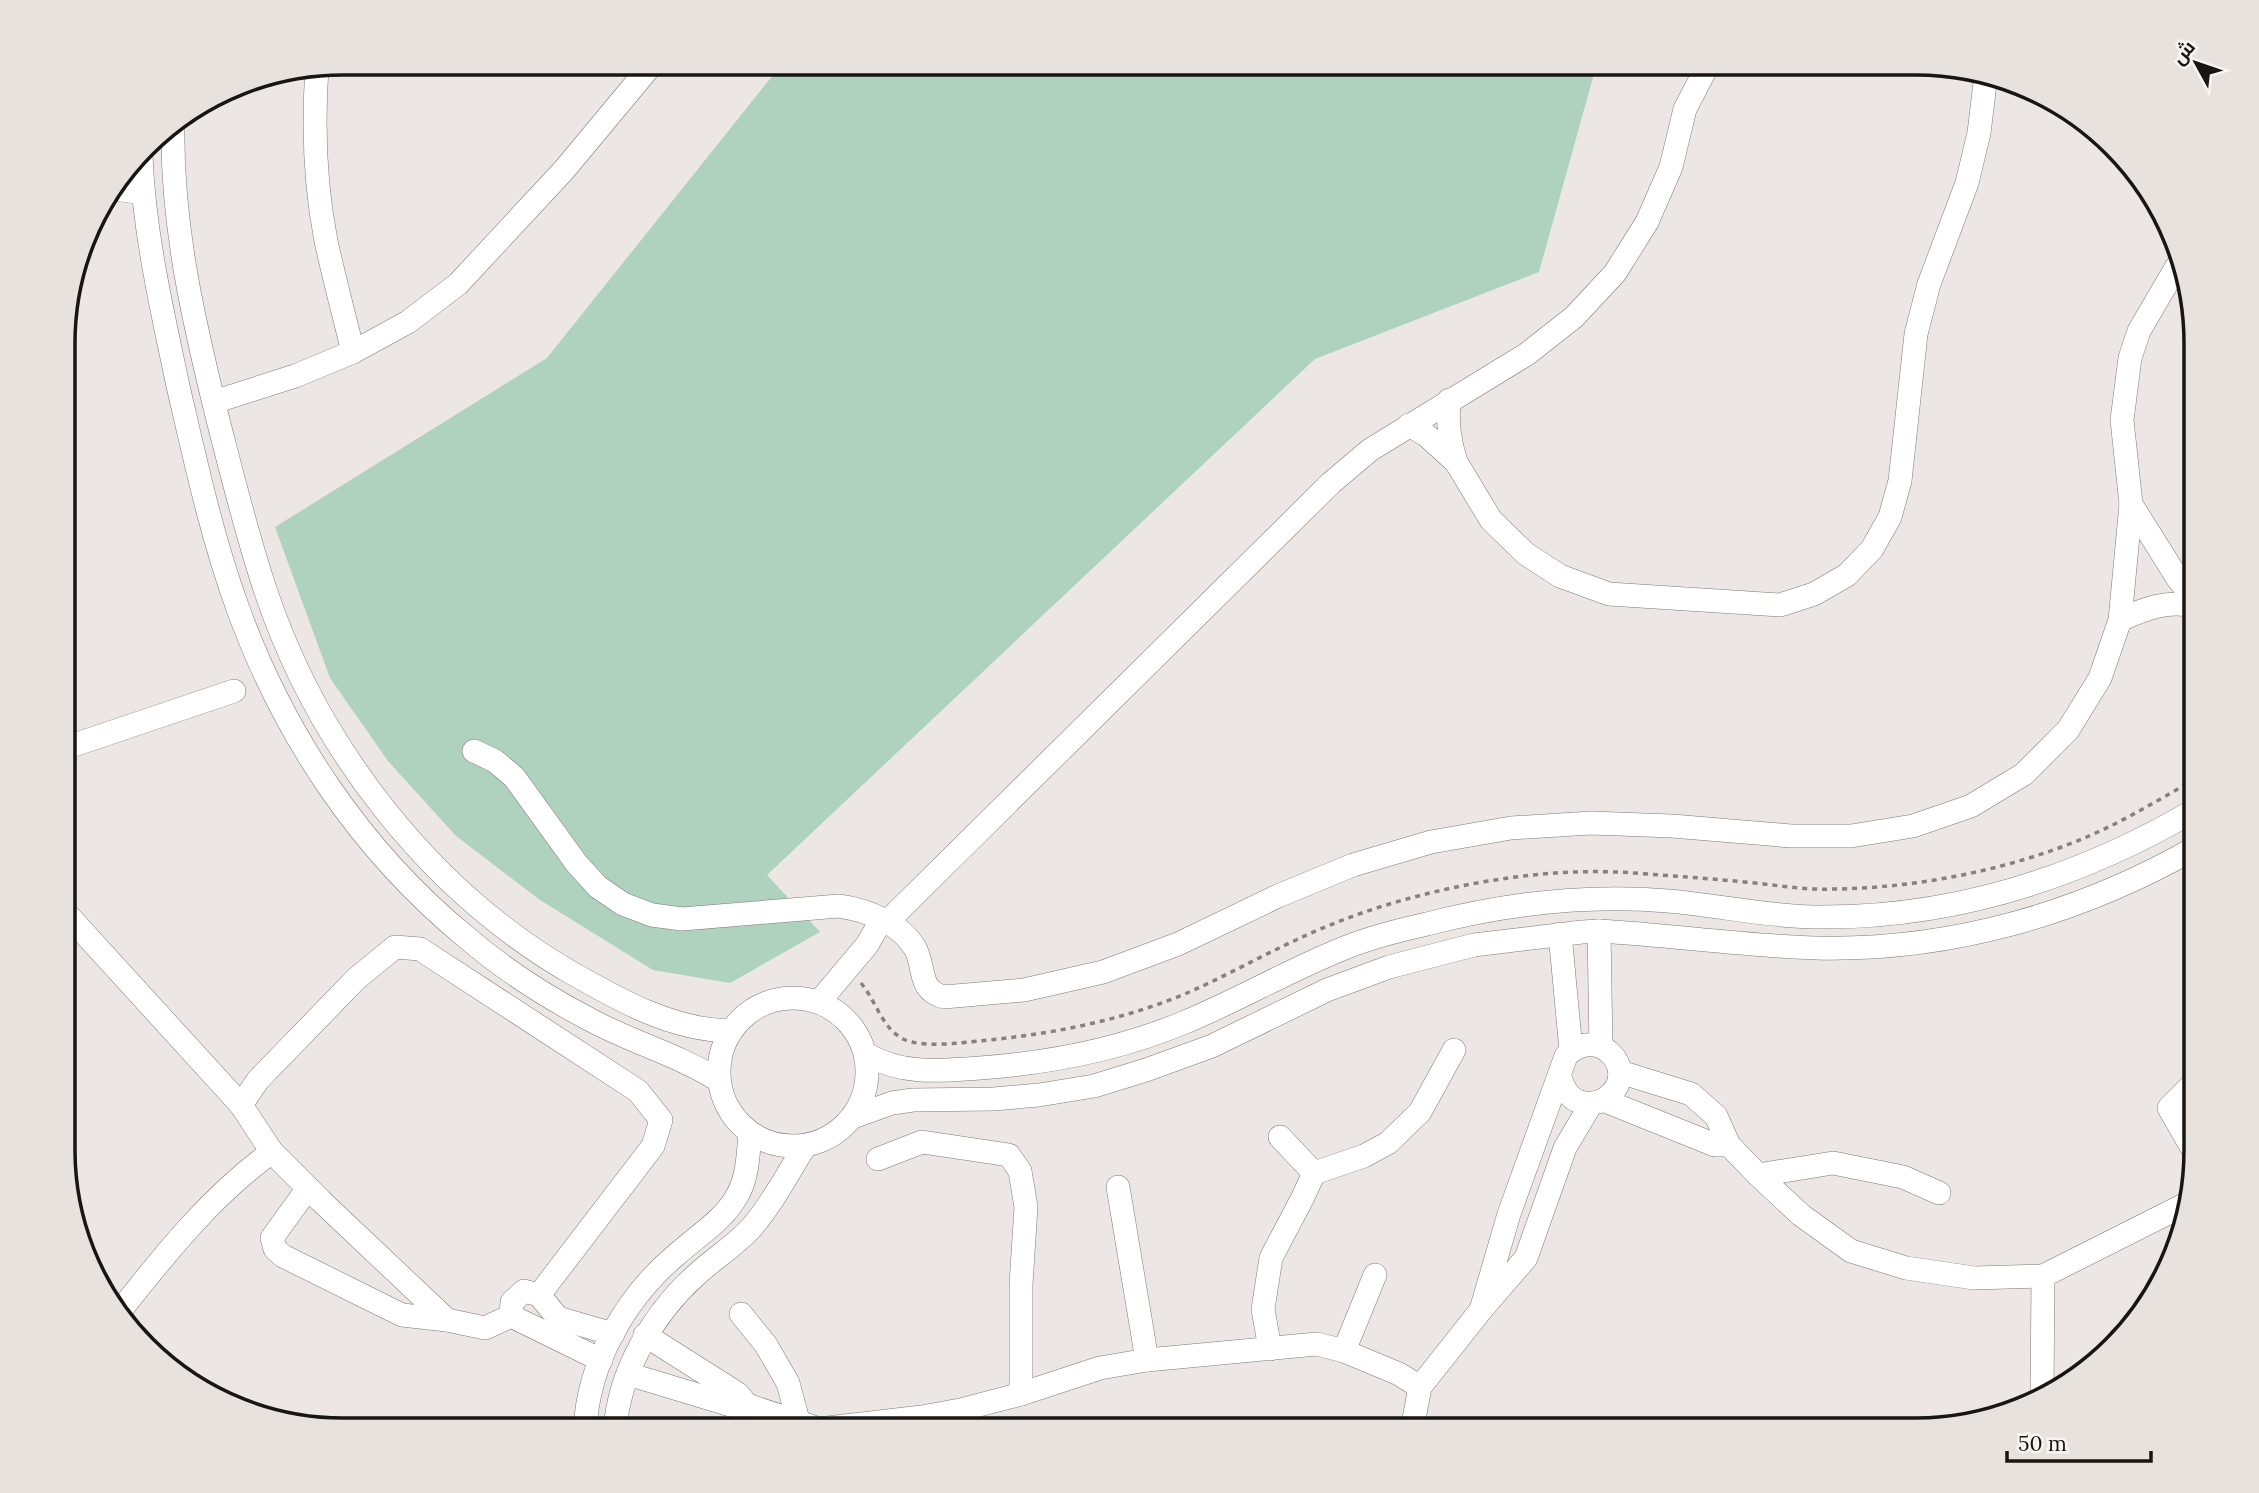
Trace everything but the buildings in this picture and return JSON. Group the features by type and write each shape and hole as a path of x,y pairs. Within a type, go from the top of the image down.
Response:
{"street":[{"path":"214,402 295,376 353,352 408,322 458,284 564,170 643,75"},
{"path":"827,1006 842,995 887,923 1331,483 1370,450 1527,354 1574,317 1615,273 1647,222 1671,167 1685,108 1703,75"},
{"path":"316,77 317,167 326,239 353,352"},
{"path":"1449,400 1450,442 1456,462 1491,520 1526,554 1560,576 1609,594 1780,605 1814,594 1847,575 1872,549 1890,517 1900,481 1916,334 1929,284 1967,183 1979,133 1985,84"},
{"path":"174,136 178,225 191,302 243,515 267,595 303,681 341,749 386,812 437,869 488,916 544,957 603,991 685,1026 709,1031 730,1031"},
{"path":"141,168 142,193 162,309 210,518 237,606 274,695 313,765 359,831 412,890 467,939 526,981 588,1019 675,1056 718,1080"},
{"path":"124,191 142,193"},
{"path":"474,751 495,761 514,777 577,864 598,887 623,904 652,915 682,919 839,906 854,908 887,923 905,935 920,960 924,983 936,995 944,997 1024,990 1103,972 1178,944 1278,896 1353,865 1431,842 1510,828 1591,822 1803,836 1851,836 1913,826 1971,806 2024,774 2068,730 2100,678 2120,620 2131,504 2122,420 2130,358 2139,331 2174,271"},
{"path":"1409,425 1426,435 1456,462"},
{"path":"2131,504 2184,586"},
{"path":"237,606 267,595"},
{"path":"2120,620 2143,609 2163,604 2184,604"},
{"path":"75,745 234,691"},
{"path":"866,1054 911,1071 932,1072 1029,1063 1110,1047 1182,1024 1316,960 1382,935 1523,905 1629,899 1670,901 1767,915 1813,917 1905,912 1973,901 2039,883 2125,849 2184,816"},
{"path":"853,1117 892,1103 913,1100 994,1099 1094,1086 1212,1046 1327,990 1369,974 1474,945 1580,932 1815,948 1910,944 2003,928 2048,915 2136,880 2184,854"},
{"path":"1572,1050 1580,901"},
{"path":"75,923 241,1105 272,1152 447,1320"},
{"path":"1580,932 1601,1046"},
{"path":"241,1105 258,1080 356,979 395,947 420,949 638,1091 660,1120 653,1146 539,1295"},
{"path":"800,997 827,1006 849,1022 866,1054 868,1076 863,1098 853,1117 839,1131 823,1141 786,1147 767,1143 750,1134 735,1120 724,1101 718,1080 721,1055 730,1031 760,1004 800,997"},
{"path":"1414,1418 1420,1387 1480,1310 1526,1258 1565,1148 1597,1102 1616,1088 1620,1072 1617,1061 1611,1052 1601,1046 1586,1044 1572,1050 1562,1062 1560,1077 1509,1214 1480,1310"},
{"path":"1270,1349 1264,1309 1271,1258 1314,1172 1364,1156 1388,1143 1420,1112 1454,1050"},
{"path":"1620,1072 1692,1094 1716,1116 1729,1145 1801,1214 1851,1251 1906,1268 1974,1279 2043,1276 2178,1208"},
{"path":"1560,1077 1563,1088 1570,1097 1580,1102 1597,1102 1715,1145 1729,1145"},
{"path":"2184,1093 2169,1108 2184,1131"},
{"path":"587,1418 593,1382 606,1347 623,1314 645,1283 727,1211 746,1176 750,1134"},
{"path":"1280,1137 1314,1172"},
{"path":"878,1159 922,1142 1009,1155 1020,1171 1026,1207 1021,1284 1021,1394"},
{"path":"617,1418 631,1366 645,1335 677,1293 751,1227 766,1209 805,1146"},
{"path":"126,1305 204,1212 247,1170 272,1152"},
{"path":"1758,1175 1833,1163 1903,1177 1939,1193"},
{"path":"1118,1187 1147,1360"},
{"path":"308,1188 272,1238 275,1249 283,1256 402,1315 485,1328 511,1317 606,1347"},
{"path":"1344,1351 1376,1275"},
{"path":"2042,1386 2043,1276"},
{"path":"511,1317 512,1302 524,1291 539,1295 558,1318 606,1347 631,1366 734,1406 747,1405 783,1418"},
{"path":"741,1314 766,1346 788,1383 797,1418"},
{"path":"645,1335 738,1394 747,1405"},
{"path":"913,1418 1021,1394 1100,1368 1147,1360 1317,1344 1344,1351 1399,1374 1420,1387"}],"green space":[{"path":"773,75 1594,75 1539,272 1315,359 767,875 820,932 730,983 653,970 540,900 456,836 388,761 330,678 275,527 547,358"}]}
